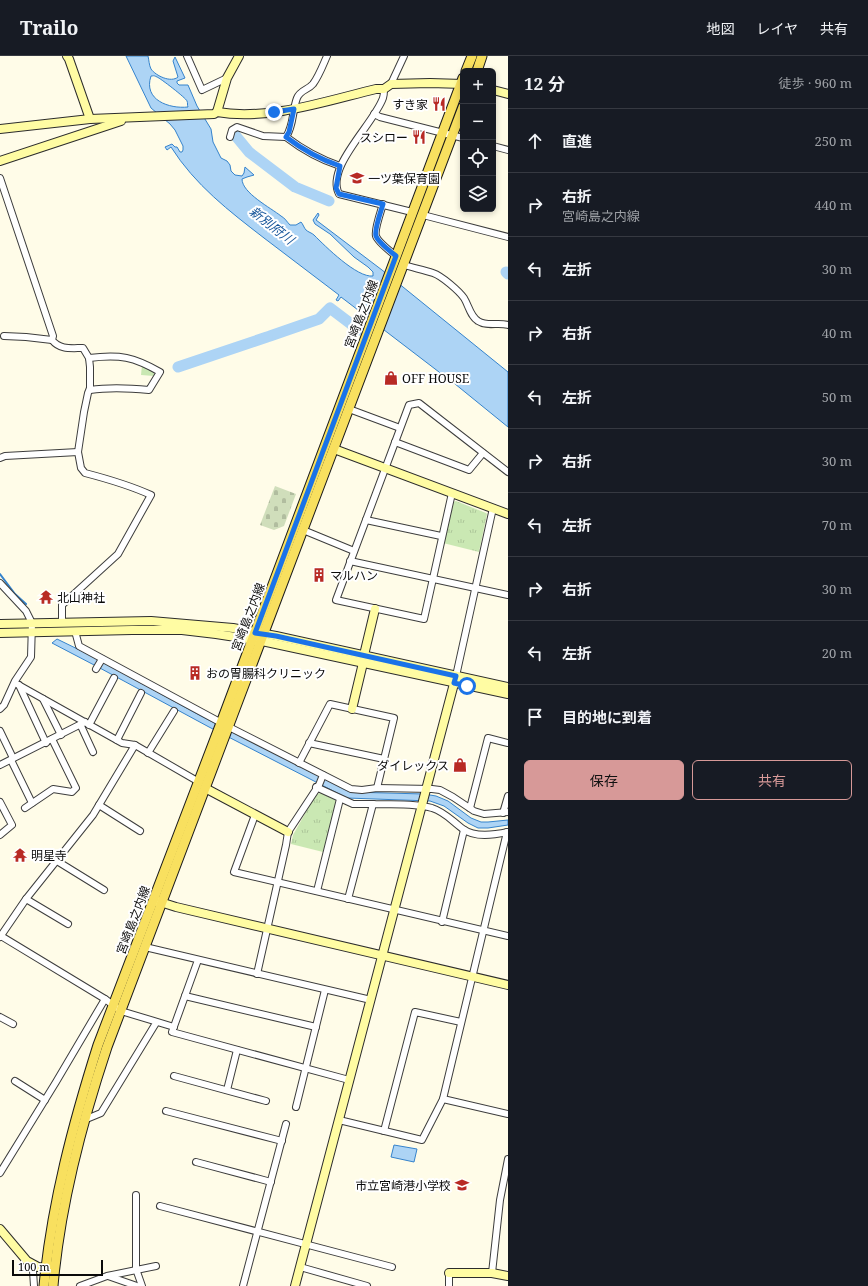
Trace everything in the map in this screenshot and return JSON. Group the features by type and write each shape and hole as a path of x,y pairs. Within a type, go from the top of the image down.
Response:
{"main road":[{"path":"467,68 472,56"},
{"path":"478,68 482,56"},
{"name":"宮崎島之内線","path":"44,1286 50,1268 84,1120 107,1047 117,1008 258,637 370,324 460,87"},
{"name":"宮崎島之内線","path":"258,637 303,530 460,115"},
{"name":"宮崎島之内線","path":"53,1286 50,1268 52,1222 68,1148 98,1045 145,947 157,901"}],"street":[{"path":"67,56 90,119"},
{"path":"187,56 202,90 227,78"},
{"path":"216,113 227,78 239,56"},
{"path":"286,137 289,132 299,95 303,90 314,83 327,56"},
{"path":"404,56 387,86 384,97 340,166 336,188 339,194 412,212"},
{"path":"0,130 90,119 216,113 251,113 294,109 387,86 460,82"},
{"path":"496,91 508,94"},
{"path":"374,114 380,117 460,137"},
{"path":"0,161 129,118"},
{"path":"230,137 232,130 237,127 263,136 286,137 324,161 340,166"},
{"path":"496,147 508,150"},
{"path":"0,178 53,336 52,340 56,345 83,348 89,358 90,390 86,399 78,452 82,468 85,473 110,479 151,495 118,554 62,604 62,623"},
{"path":"383,204 375,232 376,237 396,256"},
{"path":"423,215 508,237"},
{"path":"403,268 435,273 459,292 471,314 478,322 488,325 508,325"},
{"path":"4,336 52,340"},
{"path":"89,358 105,356 137,360 160,372 149,390 114,388 90,390"},
{"path":"452,493 424,619 336,600 409,405 419,403 508,472"},
{"path":"349,409 400,428"},
{"path":"395,442 468,470 483,453"},
{"path":"334,449 508,514"},
{"path":"0,458 5,456 78,452"},
{"path":"295,1286 455,679 493,508"},
{"path":"366,520 442,536"},
{"path":"303,530 354,551"},
{"path":"350,561 508,595"},
{"path":"0,583 26,611 32,623 31,657 25,665 17,684 0,709"},
{"path":"352,709 375,609"},
{"path":"0,624 151,621 233,628 258,637"},
{"path":"0,633 182,630 258,637 455,679 508,694"},
{"path":"75,631 79,646 223,728 351,789 362,790 377,788 440,790 474,811 484,814 506,812 508,796"},
{"path":"96,669 102,658"},
{"path":"0,765 85,724 114,678"},
{"path":"455,679 508,687"},
{"path":"17,684 85,724 122,743 135,745 202,785 288,832"},
{"path":"17,684 46,743"},
{"path":"117,740 141,693"},
{"path":"43,699 61,735"},
{"path":"299,763 330,704 394,718 377,788"},
{"path":"148,753 174,710"},
{"path":"85,724 93,752"},
{"path":"0,731 32,803"},
{"path":"470,808 488,738 508,743"},
{"path":"25,808 53,789 72,792 76,788 52,740"},
{"path":"309,743 384,759"},
{"path":"135,745 93,815 26,899 0,936 105,999 117,1008 156,1023 174,1027"},
{"path":"257,974 288,832 323,775"},
{"path":"317,786 340,799 353,804 423,804 444,813 464,830 479,834 493,835 508,832 471,976 443,1099 422,1140 339,1120"},
{"path":"317,891 340,799"},
{"path":"0,802 12,825 0,835"},
{"path":"348,898 374,804"},
{"path":"99,805 140,831"},
{"path":"255,815 234,872 348,898 442,922 446,921 508,936"},
{"path":"442,922 464,830"},
{"path":"57,861 104,890"},
{"path":"26,899 68,924"},
{"path":"157,901 176,907 508,985"},
{"path":"145,947 371,1000"},
{"path":"198,960 172,1032 349,1080"},
{"path":"296,1107 325,990"},
{"path":"185,996 316,1027"},
{"path":"0,1172 105,999"},
{"path":"384,1131 415,1012 461,1022"},
{"path":"0,1017 13,1024"},
{"path":"84,1120 101,1113 156,1023"},
{"path":"227,1090 238,1050"},
{"path":"174,1076 266,1101"},
{"path":"15,1081 45,1100"},
{"path":"443,1099 508,1114"},
{"path":"166,1111 282,1141"},
{"path":"243,1286 286,1124"},
{"path":"492,1273 500,1200 508,1159"},
{"path":"196,1162 271,1182"},
{"path":"136,1195 136,1269 142,1286"},
{"path":"160,1206 392,1267"},
{"path":"0,1229 27,1261 32,1271 34,1286"},
{"path":"27,1261 38,1267 50,1268"},
{"path":"80,1286 107,1276 156,1266"},
{"path":"300,1267 367,1286"},
{"path":"449,1286 448,1273 492,1273 508,1276"},
{"path":"107,1276 137,1286"},
{"path":"341,1286 343,1279"}],"green space":[{"path":"142,365 154,372 154,376 141,375"},
{"path":"275,486 296,494 284,526 274,530 260,525"},
{"path":"456,501 487,514 479,552 443,543 453,502"},
{"path":"321,793 335,800 336,803 323,852 291,844 293,835 316,794"}],"water":[{"path":"126,56 148,56 150,67 153,72 168,79 175,79 178,77 173,61 175,57 185,78 177,81 177,83 179,85 188,85 197,106 211,129 213,142 221,158 227,161 230,165 231,171 235,175 242,176 245,167 254,175 242,179 243,184 252,195 284,218 290,225 296,225 301,222 306,230 313,234 350,267 366,275 373,276 373,272 368,267 354,257 330,234 315,224 313,220 318,213 319,215 316,220 382,270 508,372 508,427 444,375 440,379 439,377 441,374 439,372 341,297 338,301 336,300 339,295 213,197 180,161 171,147 167,150 165,147 172,144 177,147 180,152 182,152 183,146 175,130 170,124 151,108","holes":["151,76 159,78 173,88 187,101 188,107 166,104 154,97 151,91"]},
{"path":"57,639 100,660 96,666 52,643"},
{"path":"101,661 201,716 350,792 424,794 436,796 448,801 471,818 481,822 508,820 508,825 478,828 468,823 444,806 430,801 347,798 209,727 98,667"},
{"path":"394,1145 417,1149 414,1162 391,1157"}],"waterway":[{"name":"新別府川","path":"235,135 249,152 295,187 329,201"},
{"name":"新別府川","path":"270,336 319,319 330,308 359,330"},
{"name":"新別府川","path":"178,367 267,337"},
{"path":"0,574 15,594 26,604"}],"place":[{"name":"すき家","path":"439,104"},
{"name":"スシロー","path":"419,137"},
{"name":"一ツ葉保育園","path":"357,178"},
{"name":"OFF HOUSE","path":"391,378"},
{"name":"マルハン","path":"319,575"},
{"name":"北山神社","path":"46,597"},
{"name":"おの胃腸科クリニック","path":"195,673"},
{"name":"ダイレックス","path":"460,765"},
{"name":"明星寺","path":"20,855"},
{"name":"市立宮崎港小学校","path":"462,1185"}],"route":[{"path":"274,112 294,109 289,132 286,137 298,146 324,161 340,166 337,175 336,188 339,194 383,204 375,232 376,237 396,256 255,633 276,636 456,676 454,683 467,686"}]}
